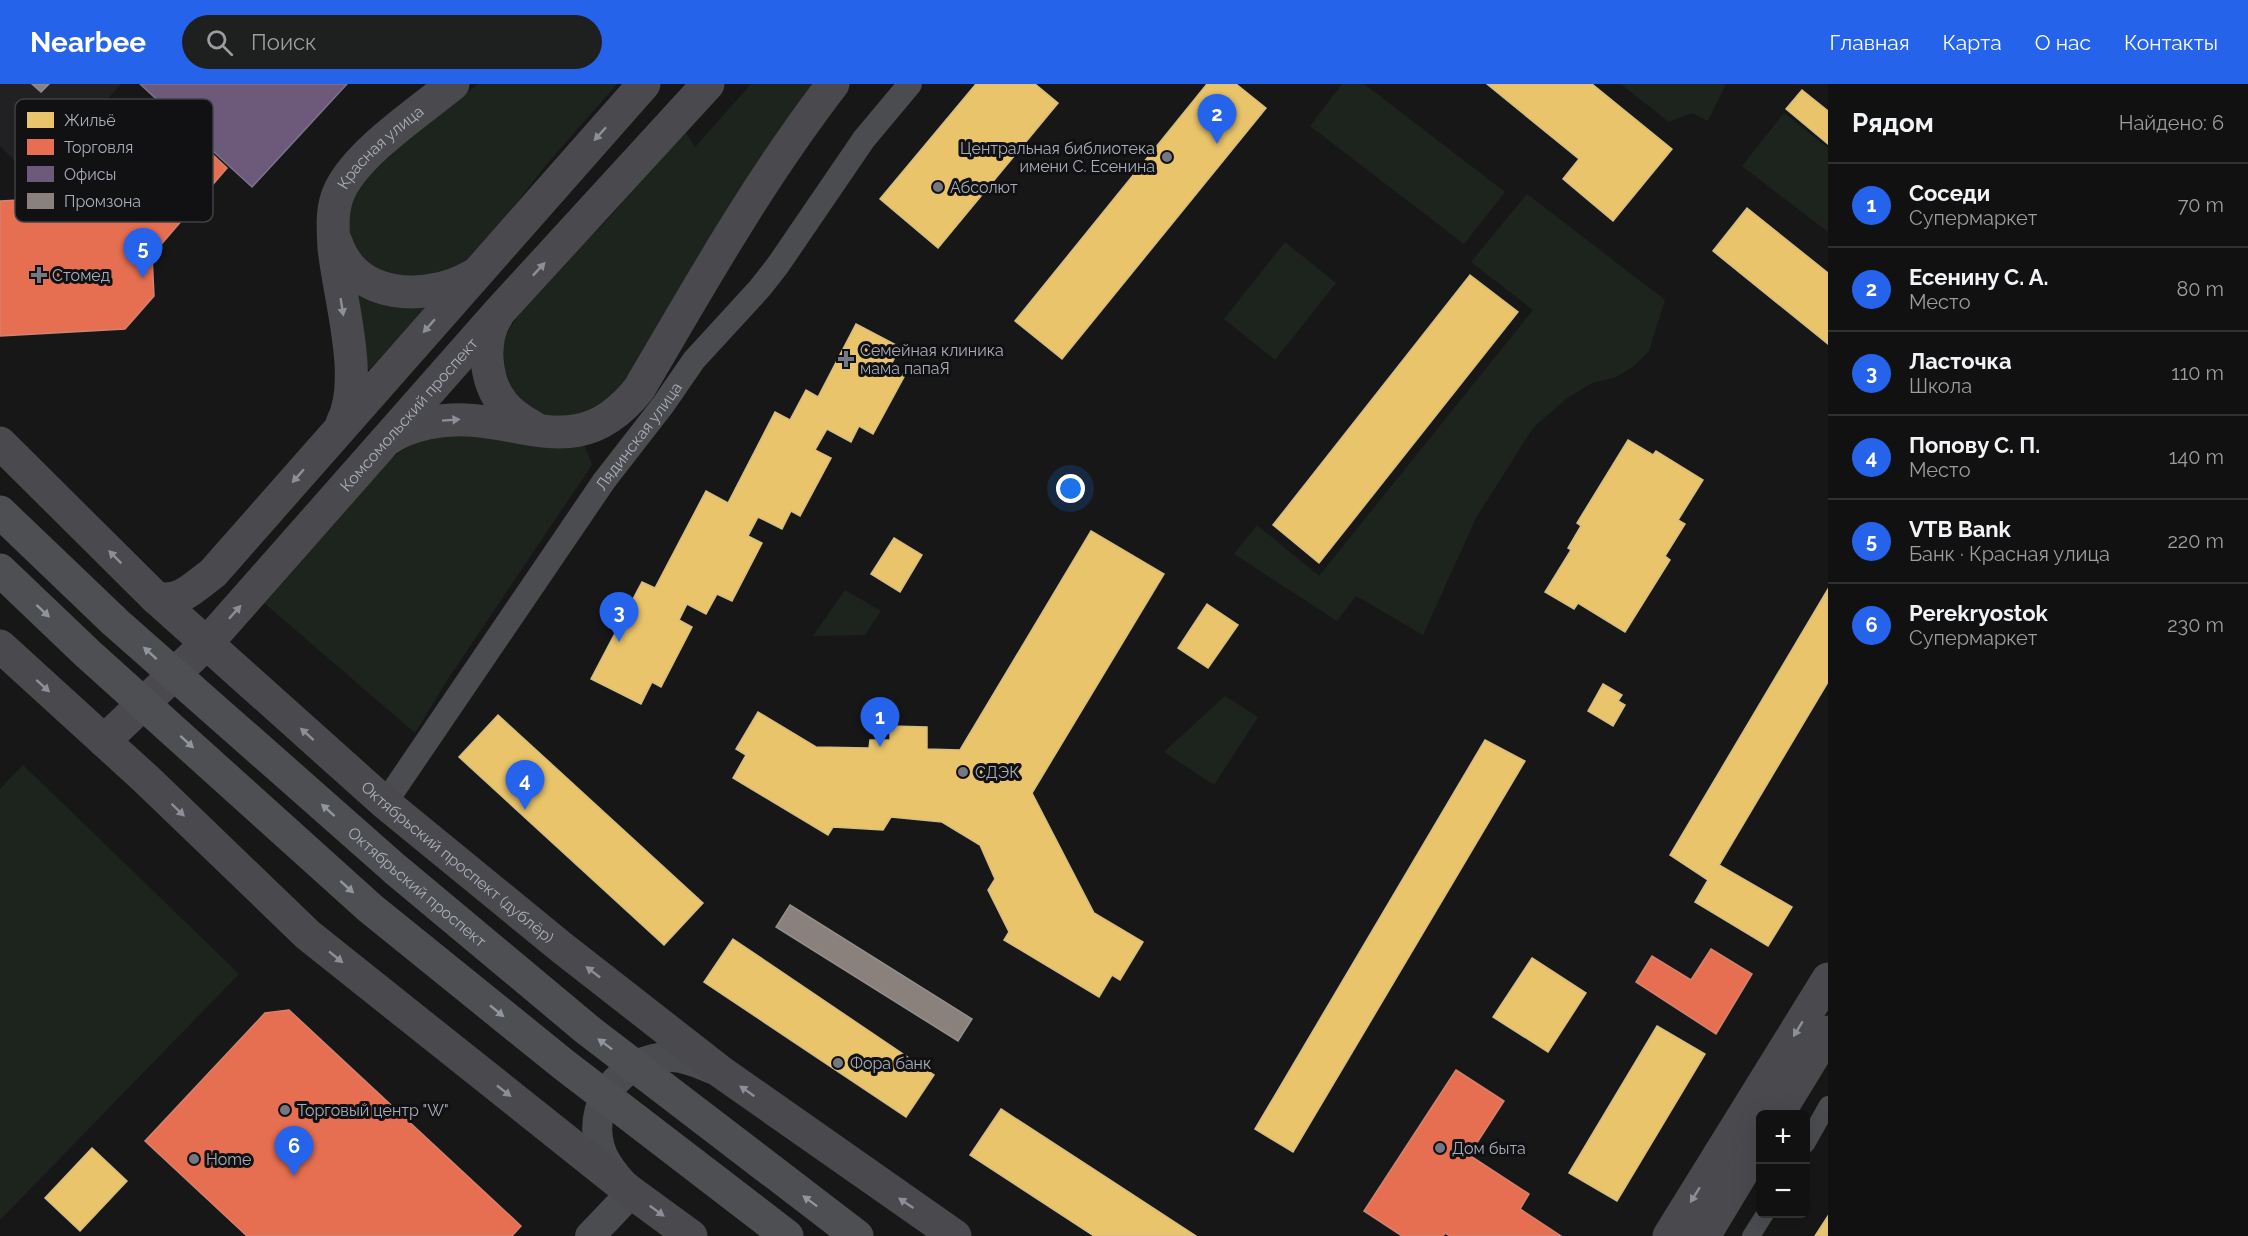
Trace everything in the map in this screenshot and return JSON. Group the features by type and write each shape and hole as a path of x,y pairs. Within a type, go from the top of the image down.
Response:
{"main road":[{"name":"Красная улица","path":"333,228 335,203 348,177 380,143 453,84"},
{"name":"Комсомольский проспект","path":"104,741 207,643 499,312 708,84"},
{"name":"Лядинская улица","path":"379,448 403,430 441,421 478,420 566,433 582,431 599,425 625,406 639,389 761,184 799,128 833,84"},
{"path":"156,598 169,601 181,597 213,573 641,87"},
{"path":"333,228 338,251 350,267 369,283 384,289 409,293 433,291 460,283 482,267"},
{"path":"333,228 337,275 352,367 347,412 336,432"},
{"path":"499,312 490,329 487,347 495,390 502,404 513,415 537,429"},
{"name":"Октябрьский проспект (дублёр)","path":"0,443 156,598 385,803 561,947 721,1072 955,1236"},
{"name":"Октябрьский проспект","path":"0,512 115,622 395,869 589,1031 857,1236"},
{"path":"0,570 87,652 370,908 563,1064 787,1236"},
{"path":"0,646 104,741 308,935 630,1191 691,1236"},
{"path":"1669,1236 1828,979"},
{"path":"1780,1110 1828,1032"},
{"path":"1704,1236 1756,1151"}],"street":[{"name":"Лядинская улица","path":"385,803 610,472 663,405 694,360 778,265 852,155 910,84"},
{"path":"590,1236 630,1191 604,1157 598,1139 598,1120 602,1103 610,1086 623,1073 639,1063 656,1058 675,1057 721,1072"},
{"path":"1810,1137 1828,1105"},
{"path":"1751,1236 1762,1218"}],"shaded area":[{"path":"0,84 121,84 107,99 15,99 15,160 0,146"},
{"path":"478,84 617,84 546,165 504,219 457,268 416,282 366,267 349,231 350,210 355,194 378,165 394,150"},
{"path":"751,84 813,84 738,192 626,380 614,395 578,416 542,415 533,410 515,395 505,370 503,346 506,335 520,312 559,268 608,219 685,131 695,147"},
{"path":"1342,84 1364,84 1505,192 1464,244 1310,126"},
{"path":"1621,84 1726,84 1708,121 1692,113 1669,122"},
{"path":"1784,113 1828,148 1828,232 1742,166"},
{"path":"1527,194 1665,300 1649,351 1634,366 1616,377 1592,383 1567,398 1533,428 1476,518 1423,635 1356,596 1337,621 1234,554 1257,525 1319,576 1533,310 1471,262"},
{"path":"1285,242 1336,283 1275,360 1224,319"},
{"path":"357,288 423,303 424,309 370,369 364,368"},
{"path":"450,433 557,448 585,446 592,465 448,679 415,733 263,602 383,466 410,444"},
{"path":"845,590 881,611 865,635 813,636"},
{"path":"1225,696 1258,717 1214,785 1164,752"},
{"path":"23,765 239,974 0,1220 0,789"}],"building: Жильё":[{"path":"976,84 1035,84 1058,103 938,248 880,199"},
{"path":"1207,84 1236,84 1266,108 1062,359 1015,321"},
{"path":"1487,84 1592,84 1672,149 1613,221 1563,179 1579,159"},
{"path":"1802,90 1828,111 1828,144 1786,109"},
{"path":"1747,208 1828,273 1828,344 1713,251"},
{"path":"1470,275 1518,312 1319,563 1273,525"},
{"path":"856,324 900,347 890,367 905,375 873,434 859,426 851,442 827,429 815,450 831,458 800,516 791,511 782,529 758,517 748,536 762,543 732,601 717,594 706,614 687,604 679,620 692,627 661,687 652,682 641,704 591,679 642,582 655,588 706,491 728,503 775,412 790,420 806,390 818,397"},
{"path":"1628,440 1653,455 1656,451 1703,480 1678,520 1685,524 1665,556 1670,560 1625,632 1578,603 1574,609 1545,592 1571,550 1568,548 1581,526 1577,523"},
{"path":"1091,531 1164,574 1032,793 1094,913 1143,942 1120,980 1112,975 1099,997 1004,940 1009,932 988,890 995,879 980,845 942,822 891,817 883,830 833,827 828,835 733,778 746,755 736,749 758,712 816,747 869,748 870,740 890,740 890,726 927,727 927,749 960,750"},
{"path":"894,538 922,555 900,592 871,574"},
{"path":"1828,589 1828,682 1719,865 1792,907 1768,946 1695,902 1708,880 1670,855"},
{"path":"1207,604 1238,625 1208,668 1178,648"},
{"path":"1603,684 1622,695 1618,701 1625,705 1613,726 1588,711"},
{"path":"498,715 703,903 664,945 459,757"},
{"path":"1485,740 1525,761 1293,1152 1255,1129"},
{"path":"733,939 934,1075 906,1117 704,982"},
{"path":"1532,958 1586,993 1548,1052 1493,1017"},
{"path":"1657,1026 1705,1054 1617,1201 1569,1173"},
{"path":"1001,1109 1196,1236 1094,1236 970,1155"},
{"path":"92,1148 127,1181 80,1231 45,1198"},
{"path":"1828,1216 1828,1236 1815,1236"}],"building: Торговля":[{"path":"213,155 227,168 213,184"},
{"path":"15,200 15,222 180,222 152,255 154,296 125,329 0,336 0,201"},
{"path":"1711,949 1752,974 1716,1034 1636,982 1652,956 1691,980"},
{"name":"Торговый центр \"W\"","path":"289,1010 521,1226 512,1236 247,1236 145,1141 265,1013"},
{"name":"Дом быта","path":"1456,1070 1504,1101 1469,1155 1529,1194 1520,1209 1561,1236 1450,1236 1445,1233 1443,1236 1402,1236 1364,1211"}],"building: Офисы":[{"path":"140,84 347,84 252,187 213,151 213,99 156,99"}],"building: Промзона":[{"path":"32,84 49,84 41,92"},
{"path":"790,905 972,1019 958,1041 776,927"}],"place":[{"name":"Есенину С. А.","path":"1217,144"},
{"name":"Центральная библиотека имени С. Есенина","path":"1167,157"},
{"name":"Абсолют","path":"938,187"},
{"name":"Стомед","path":"39,275"},
{"name":"VTB Bank","path":"143,278"},
{"name":"Семейная клиника мама папаЯ","path":"846,359"},
{"name":"Ласточка","path":"619,642"},
{"name":"Соседи","path":"880,747"},
{"name":"СДЭК","path":"963,772"},
{"name":"Попову С. П.","path":"525,810"},
{"name":"Фора банк","path":"838,1063"},
{"name":"Торговый центр \"W\"","path":"285,1110"},
{"name":"Дом быта","path":"1440,1148"},
{"name":"Home","path":"194,1159"},
{"name":"Perekryostok","path":"294,1176"}]}
